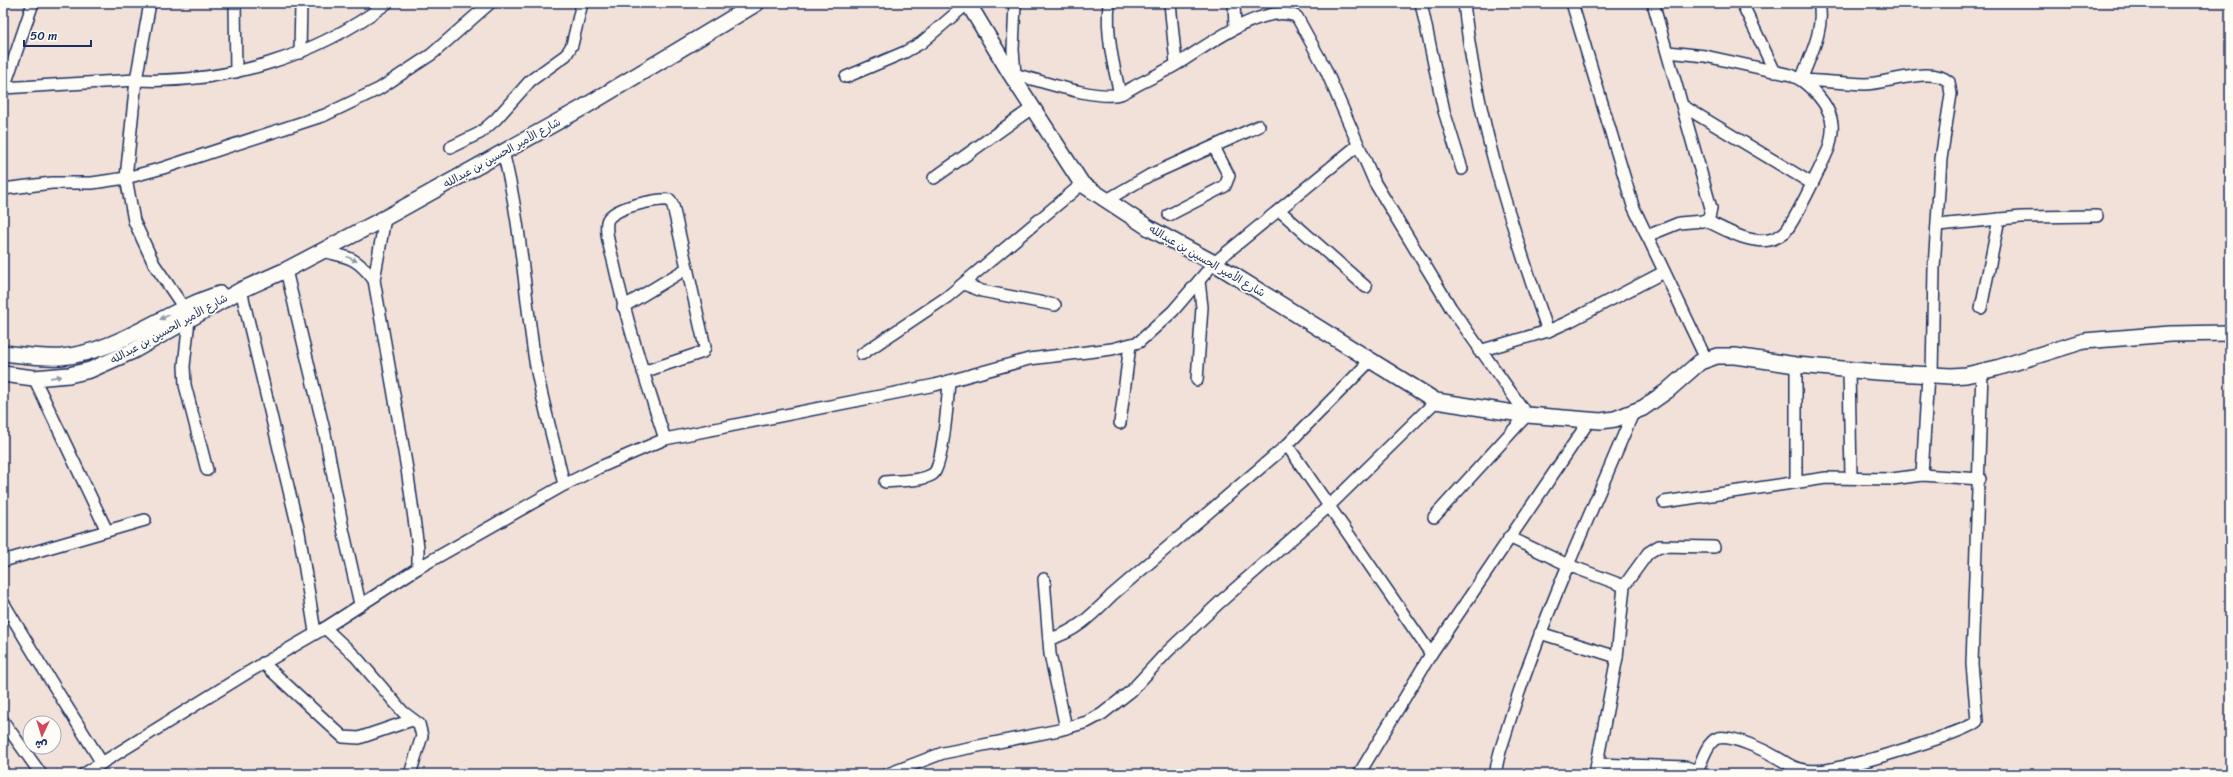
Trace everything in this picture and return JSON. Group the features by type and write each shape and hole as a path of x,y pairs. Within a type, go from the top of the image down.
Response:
{"street":[{"path":"33,3 3,88 136,80 158,81 236,72 262,66 300,53 346,30 387,3"},
{"path":"150,3 136,80 126,178 134,221 154,264 186,314 184,366 185,384 207,470"},
{"path":"235,3 236,72"},
{"path":"300,53 301,3"},
{"path":"3,189 52,183 92,183 126,178 163,168 325,115 379,89 432,54 490,3"},
{"path":"451,147 480,133 496,119 530,81 566,55 572,45 582,3"},
{"name":"شارع الأمير الحسين بن عبدالله","path":"3,353 44,357 78,354 186,314 286,270 385,218 632,80 757,3"},
{"path":"846,78 905,52 921,43 968,3"},
{"name":"شارع الأمير الحسين بن عبدالله","path":"968,3 1013,74 1032,108 1082,184 1149,228 1214,263 1372,359 1436,401 1527,415 1589,420 1615,419 1633,413 1656,400 1695,366 1706,359"},
{"path":"1015,3 1013,74 1104,95 1120,94 1176,64 1235,28 1258,18 1291,14 1301,22 1325,68 1342,105 1357,146 1375,183 1423,265 1479,351 1527,415 1434,517"},
{"path":"1109,3 1109,41 1120,94"},
{"path":"1170,3 1176,64"},
{"path":"1234,3 1235,28"},
{"path":"1291,14 1292,3"},
{"path":"1421,3 1444,111 1462,169"},
{"path":"1464,3 1471,63 1487,141 1524,262 1548,331"},
{"path":"1572,3 1626,186 1647,236 1706,359 1735,356 1796,365 1850,370 1930,375 1959,375 1982,372 2084,341 2170,334 2230,333"},
{"path":"1647,236 1679,224 1705,220 1710,216 1711,205 1653,3"},
{"path":"1742,3 1775,72"},
{"path":"1801,80 1818,34 1820,16 1819,3"},
{"path":"1668,52 1705,56 1775,72 1801,80 1875,83 1926,76 1938,76 1949,82 1951,94 1940,159 1930,375 1922,475"},
{"path":"1705,220 1733,233 1757,240 1769,240 1778,237 1790,223 1828,148 1832,122 1830,113 1825,105 1801,80"},
{"path":"1683,106 1811,183"},
{"path":"934,178 1032,108"},
{"path":"1105,200 1150,175 1259,126"},
{"path":"84,774 320,630 418,568 564,485 598,468 665,439 950,381 1029,359 1130,345 1139,342 1156,328 1214,263 1280,211 1357,146"},
{"path":"1169,215 1225,186 1229,176 1214,147"},
{"path":"503,152 512,184 536,362 564,485"},
{"path":"862,354 964,284 1082,184"},
{"path":"643,372 703,352 705,340 686,269 674,206 670,200 656,199 612,214 607,222 607,232 623,307 643,372 665,439"},
{"path":"1280,211 1366,287"},
{"path":"1938,225 2044,216 2097,216"},
{"path":"385,218 374,280 407,469 418,547 418,568"},
{"path":"1981,308 1999,219"},
{"path":"321,251 354,260 362,264 374,280"},
{"path":"623,307 686,269"},
{"path":"286,270 325,434 343,529 360,604"},
{"path":"1479,351 1548,331 1664,272"},
{"path":"1197,380 1202,307 1199,281"},
{"path":"964,284 982,291 1055,305"},
{"path":"240,290 299,532 320,630 356,657 412,720 419,724 422,731 420,747 410,774"},
{"name":"شارع الأمير الحسين بن عبدالله","path":"3,374 34,378 69,375 114,361 186,314"},
{"path":"1120,423 1130,345"},
{"path":"1049,638 1066,633 1087,620 1112,595 1287,445 1372,359"},
{"path":"1796,365 1796,482"},
{"path":"1850,370 1851,478"},
{"path":"1714,548 1659,546 1648,553 1624,586 1617,656 1596,769 1686,767 1692,768 1697,774 1709,746 1713,741 1720,738 1737,740 1765,751 1793,768 1818,770 1837,768 1922,743 1974,724 1978,718 1972,664 1980,478 1982,372"},
{"path":"34,378 107,531"},
{"path":"885,482 926,477 935,473 940,460 950,381"},
{"path":"888,774 943,753 1066,728 1087,722 1119,702 1167,652 1329,506 1436,401"},
{"path":"1496,774 1518,695 1540,633 1633,413"},
{"path":"1359,774 1431,654 1589,420"},
{"path":"1287,445 1431,654"},
{"path":"1664,502 1826,478 1892,479 1922,475 1980,478"},
{"path":"3,561 145,520"},
{"path":"1509,537 1568,565 1624,586"},
{"path":"1044,579 1049,638 1066,728"},
{"path":"3,602 38,662 102,763"},
{"path":"1540,633 1617,656"},
{"path":"264,663 343,737 359,738 412,720"},
{"path":"3,721 41,774"}]}
